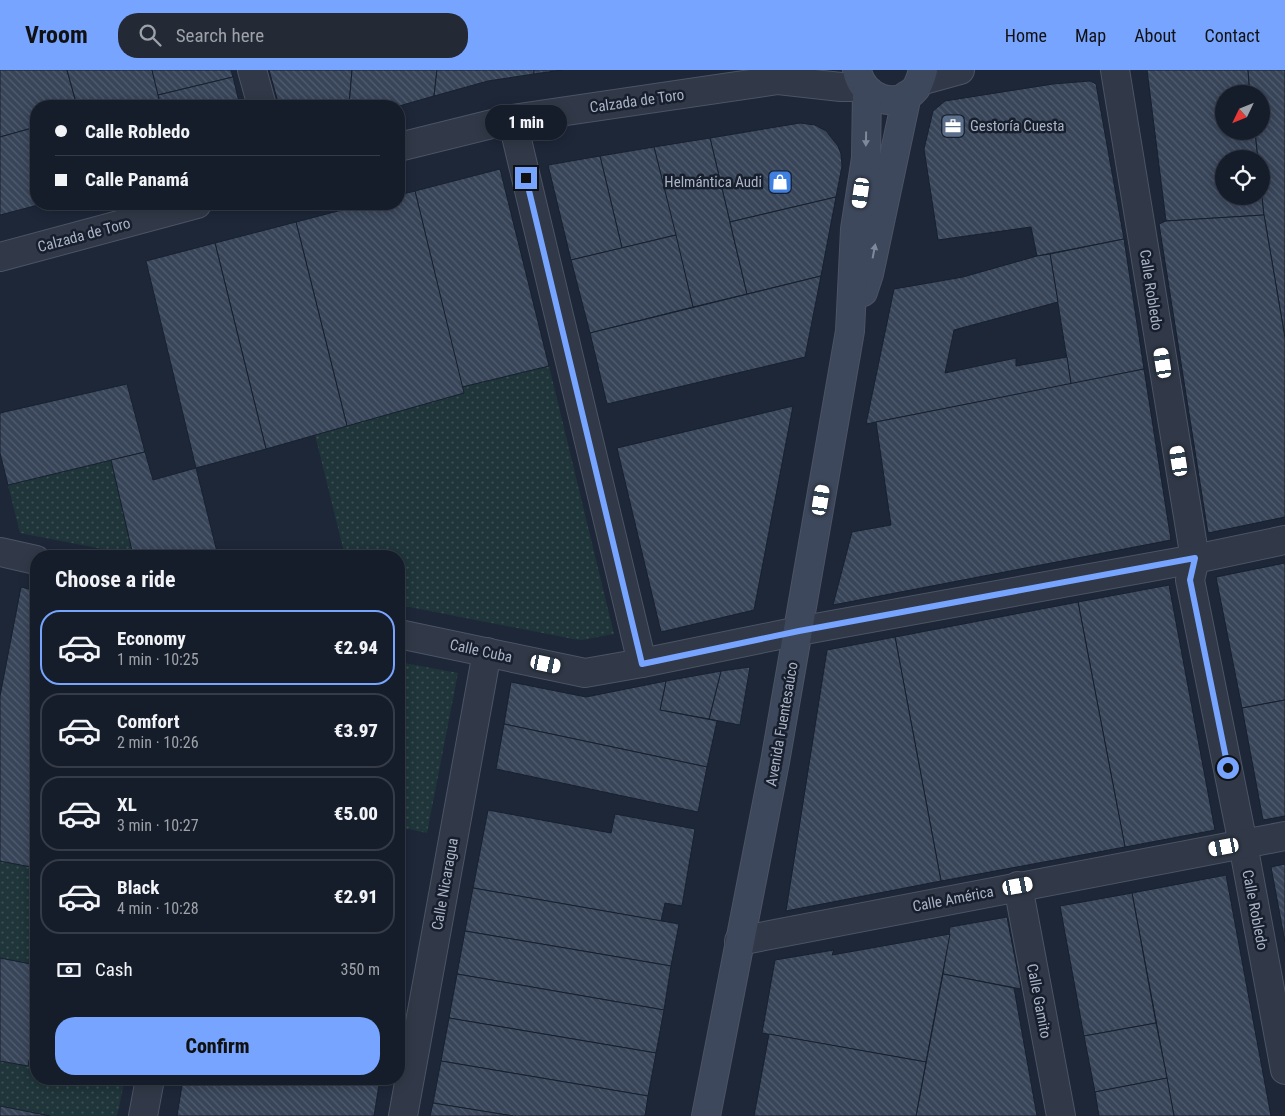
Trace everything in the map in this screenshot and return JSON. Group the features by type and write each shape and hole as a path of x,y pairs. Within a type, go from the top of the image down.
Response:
{"street":[{"path":"252,70 260,100"},
{"path":"863,83 876,97 886,100 897,99 917,82 960,70"},
{"name":"Calle Robledo","path":"1115,70 1195,558 1190,580 1243,844 1285,1070"},
{"name":"Calzada de Toro","path":"405,146 512,120 778,80 798,75 841,87 863,83"},
{"name":"Avenida Fuentesaúco","path":"850,331 869,274 917,82"},
{"name":"Avenida Fuentesaúco","path":"706,1116 775,762 850,331 855,229 866,158 863,83"},
{"path":"512,120 642,664"},
{"name":"Calzada de Toro","path":"0,257 175,210"},
{"name":"Calle Cuba","path":"405,635 585,672 642,664 799,631 1285,540"},
{"path":"0,552 30,559"},
{"name":"Calle Nicaragua","path":"404,1116 487,652"},
{"name":"Calle América","path":"739,941 1285,836"},
{"name":"Calle Gamito","path":"1018,886 1061,1116"},
{"path":"143,1116 149,1085"}],"green space":[{"path":"549,366 614,634 582,640 573,639 405,606 405,550 344,550 315,435 463,393 462,387"},
{"path":"111,460 132,550 107,550 20,533 8,485"},
{"path":"405,663 458,673 427,833 405,828"},
{"path":"0,861 30,867 30,964 0,958"},
{"path":"30,1056 30,1085 124,1085 117,1116 50,1116 0,1106 0,1061 28,1066"}],"building":[{"path":"0,70 67,70 75,100 30,100 30,129 0,137"},
{"path":"67,70 152,70 160,100 75,100"},
{"path":"152,70 231,70 233,77 158,95"},
{"path":"269,70 352,70 350,100 277,100"},
{"path":"352,70 437,70 434,96 405,104 405,100 350,100"},
{"path":"437,70 534,70 534,74 488,81 434,96"},
{"path":"534,70 562,70 534,74"},
{"path":"1147,70 1248,70 1249,85 1215,85 1215,140 1256,140 1257,150 1215,150 1215,205 1263,205 1264,215 1166,221"},
{"path":"1248,70 1285,70 1285,338 1263,205 1270,205 1270,150 1257,150 1256,140 1270,140 1270,85 1249,85"},
{"path":"233,77 239,100 159,100 158,95"},
{"path":"1090,81 1096,84 1124,239 1037,256 1031,227 938,240 924,149 933,111 945,101 1053,84"},
{"name":"Helmántica Audi","path":"800,123 815,125 826,131 838,146 842,166 836,197 730,222 710,138"},
{"path":"30,129 30,207 0,215 0,137"},
{"path":"710,138 747,294 693,307 654,147"},
{"path":"654,147 676,235 622,248 600,156"},
{"path":"600,156 622,248 571,260 548,165"},
{"path":"500,169 549,366 462,387 415,191"},
{"path":"415,191 464,393 347,426 296,222 342,210 405,210 405,194"},
{"path":"836,197 821,276 747,294 730,222"},
{"path":"1264,215 1285,338 1285,517 1208,533 1159,224 1166,221"},
{"path":"296,222 347,426 266,449 215,243"},
{"path":"676,235 693,307 590,333 571,260"},
{"path":"1124,239 1144,369 1071,384 1050,254"},
{"path":"215,243 266,449 196,468 146,261"},
{"path":"1050,254 1058,302 954,330 945,373 1016,358 1016,366 1067,357 1071,384 866,424 894,289 963,277"},
{"path":"821,276 805,357 607,404 590,333"},
{"path":"1144,369 1171,540 833,605 852,532 891,525 876,422"},
{"path":"127,384 145,452 8,485 0,453 0,413"},
{"path":"793,406 754,610 661,632 617,448"},
{"path":"145,452 153,480 196,468 216,550 132,550 111,460"},
{"path":"1285,563 1285,700 1242,708 1216,577"},
{"path":"1169,585 1215,830 1125,847 1078,602"},
{"path":"21,587 30,589 30,867 0,861 0,696"},
{"path":"1078,602 1125,847 941,881 895,637"},
{"path":"895,637 941,881 786,911 827,650"},
{"path":"750,667 740,725 709,719 721,671"},
{"path":"721,671 709,719 660,710 666,681"},
{"path":"666,681 660,710 717,721 707,767 504,724 511,682 586,697"},
{"path":"1285,700 1285,816 1263,820 1242,708"},
{"path":"504,724 707,767 698,812 496,769"},
{"path":"488,810 611,833 615,814 695,829 682,906 665,903 661,921 473,888"},
{"path":"1285,864 1285,942 1271,867"},
{"path":"1226,875 1271,1116 1174,1116 1132,893"},
{"path":"473,888 679,924 671,966 465,931"},
{"path":"1132,893 1156,1023 1084,1036 1060,906"},
{"path":"1007,917 1021,989 943,974 950,927"},
{"path":"465,931 671,966 664,1010 457,974"},
{"path":"950,934 926,1062 762,1033 775,960 834,950 832,955"},
{"path":"0,958 30,964 30,1056 28,1066 0,1061"},
{"path":"457,974 664,1010 656,1053 449,1018"},
{"path":"943,974 1014,988 1037,1116 916,1116"},
{"path":"449,1018 656,1053 648,1096 441,1061"},
{"path":"1156,1023 1167,1078 1095,1092 1084,1036"},
{"path":"769,1034 926,1062 916,1116 754,1116"},
{"path":"441,1061 648,1096 645,1116 513,1116 433,1103"},
{"path":"1167,1078 1174,1116 1099,1116 1095,1092"},
{"path":"182,1085 379,1085 374,1116 177,1116"},
{"path":"433,1103 513,1116 430,1116"},
{"path":"0,1106 50,1116 0,1116"}],"place":[{"name":"Gestoría Cuesta","path":"953,126"},
{"name":"Helmántica Audi","path":"780,182"}],"route":[{"path":"526,178 642,664 799,631 1195,558 1190,580 1228,768"}]}
